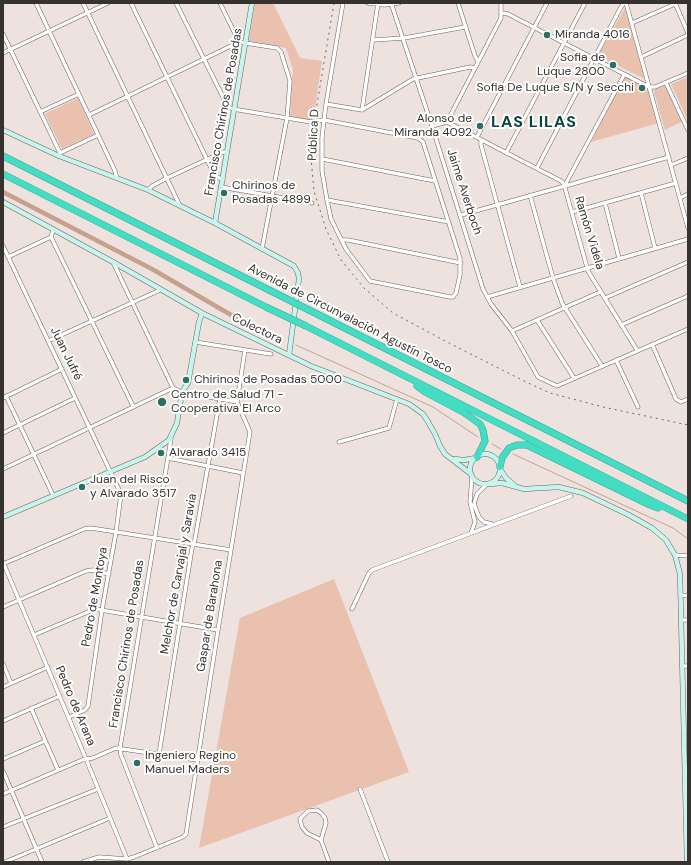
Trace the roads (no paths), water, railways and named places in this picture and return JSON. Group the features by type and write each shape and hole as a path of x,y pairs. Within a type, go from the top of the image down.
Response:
{"highway":[{"name":"Avenida de Circunvalación Agustín Tosco","path":"3,156 688,500"},
{"path":"3,174 688,519"},
{"path":"403,375 425,392 467,414 480,424 485,441 477,457"},
{"path":"500,468 502,458 509,448 517,445 527,445 650,505 681,515"}],"main road":[{"name":"Francisco Chirinos de Posadas","path":"215,224 233,109 246,44 252,3"},
{"name":"Colectora","path":"3,130 60,155 148,190 294,266 298,273 299,279 289,355 202,313 3,202"},
{"path":"3,517 145,457 158,449 171,438 177,423 182,392 188,383 202,313"},
{"path":"289,355 312,366 409,404 423,414 431,425 442,450 472,475 478,483 502,483 524,488 559,487 583,493 652,528 666,540 675,555 680,574 682,666 685,714 687,862"},
{"path":"452,459 464,460 485,454 492,456 497,460 509,482 515,486"},
{"path":"472,475 471,464 477,457"},
{"path":"488,484 498,477 500,468"}],"street":[{"path":"36,3 117,178"},
{"path":"83,3 180,207"},
{"path":"3,53 108,3"},
{"path":"132,3 207,160 216,176 223,179"},
{"path":"176,3 226,104 233,109 311,122 324,120 418,138 423,142 461,263 348,240 341,240"},
{"path":"220,3 239,42"},
{"name":"Pública D","path":"342,3 326,104 322,159 331,219 341,240 370,282 450,297 455,295 461,263"},
{"path":"368,3 399,3"},
{"path":"458,3 475,58 478,61"},
{"path":"447,122 501,18 501,3"},
{"path":"520,287 479,138 547,3"},
{"path":"506,153 585,3"},
{"path":"536,168 621,7 625,3 632,23 688,228"},
{"path":"362,110 378,4"},
{"name":"Jaime Averboch","path":"392,4 490,304 512,331 538,377 555,386 574,378"},
{"path":"632,23 675,4 688,34 641,57"},
{"path":"502,13 508,14 649,87 655,87 688,73"},
{"path":"373,40 404,38 465,27"},
{"path":"3,34 60,155 98,135"},
{"path":"89,115 239,42 277,48 281,52 290,81 287,118 262,250"},
{"path":"326,104 362,110 416,78 470,67 475,68"},
{"name":"Ramón Videla","path":"624,75 565,185 587,268 600,292 637,350"},
{"path":"666,82 688,130"},
{"path":"40,112 79,94"},
{"path":"432,126 447,122 561,181 565,185"},
{"path":"148,190 152,186 167,178 223,152 227,152"},
{"path":"461,215 669,157"},
{"path":"671,166 688,158"},
{"path":"322,159 436,181"},
{"path":"572,212 676,183"},
{"path":"221,187 312,203"},
{"path":"641,193 655,248"},
{"path":"680,198 688,194"},
{"path":"530,195 553,278 565,308 602,366"},
{"path":"327,200 449,222"},
{"path":"605,203 619,258"},
{"path":"53,230 51,236 133,406"},
{"path":"8,257 51,236"},
{"path":"487,296 688,239"},
{"name":"Juan Jufré","path":"3,246 111,471"},
{"path":"113,262 173,388 182,392 237,402 245,350"},
{"path":"605,298 688,262"},
{"path":"48,341 160,290"},
{"path":"512,331 600,292"},
{"path":"621,325 688,296"},
{"path":"537,320 574,378 637,350 688,330"},
{"path":"196,342 271,354"},
{"path":"652,344 677,401 681,402 688,399"},
{"path":"616,360 638,407"},
{"path":"53,496 20,425 5,397 62,369"},
{"path":"3,469 173,388"},
{"path":"3,433 75,398"},
{"name":"Melchor de Carvajal y Saravia","path":"159,754 207,466 220,398"},
{"path":"339,442 389,428 397,399"},
{"name":"Gaspar de Barahona","path":"157,848 185,837 186,834 250,432 237,402"},
{"name":"Francisco Chirinos de Posadas","path":"157,848 121,755 120,748 171,438"},
{"path":"168,458 243,473"},
{"name":"Pedro de Montoya","path":"69,717 85,710 88,706 121,494 111,471"},
{"path":"471,533 475,522 470,502 472,475"},
{"path":"488,484 479,491 475,497 475,508 477,515 484,522 494,524"},
{"path":"352,609 369,572 372,570 571,496"},
{"path":"3,564 84,529 91,528 231,550"},
{"path":"675,555 688,556"},
{"name":"Pedro de Arana","path":"3,564 48,667 127,859"},
{"path":"3,607 86,571 94,570 109,574"},
{"path":"680,595 688,596"},
{"path":"34,635 92,610 102,610 218,630"},
{"path":"681,620 688,620"},
{"path":"3,664 11,683"},
{"path":"682,666 688,666"},
{"path":"3,687 48,667"},
{"path":"3,721 60,696"},
{"path":"31,708 58,770"},
{"path":"3,759 45,741"},
{"path":"3,794 58,770 116,748 197,760"},
{"path":"3,771 42,862"},
{"path":"3,827 98,789"},
{"path":"360,790 388,862"},
{"path":"321,840 307,833 302,827 300,819 308,811 317,810 325,818 326,823 321,840 329,862"},
{"path":"5,862 110,818"},
{"path":"83,862 99,857 127,859 157,848"}],"waterway":[{"path":"3,192 152,269 238,319 280,338"},
{"path":"296,345 433,407 478,437"},
{"path":"492,444 501,449"},
{"path":"513,454 673,528 688,539"}],"railway":[{"path":"334,3 310,146 314,191 326,229 341,260 364,288 393,313 447,342 550,393 603,407 688,425"}],"place":[{"name":"Miranda 4016","path":"547,35"},
{"name":"Sofia de Luque 2800","path":"613,65"},
{"name":"Sofia De Luque S/N y Secchi","path":"642,88"},
{"name":"Alonso de Miranda 4092","path":"480,126"},
{"name":"Chirinos de Posadas 4899","path":"224,193"},
{"name":"Chirinos de Posadas 5000","path":"186,380"},
{"name":"Centro de Salud 71 - Cooperativa El Arco","path":"162,402"},
{"name":"Alvarado 3415","path":"161,453"},
{"name":"Juan del Risco y Alvarado 3517","path":"82,487"},
{"name":"Ingeniero Regino Manuel Maders","path":"137,763"}],"district":[{"name":"LAS LILAS","path":"534,123"}]}
